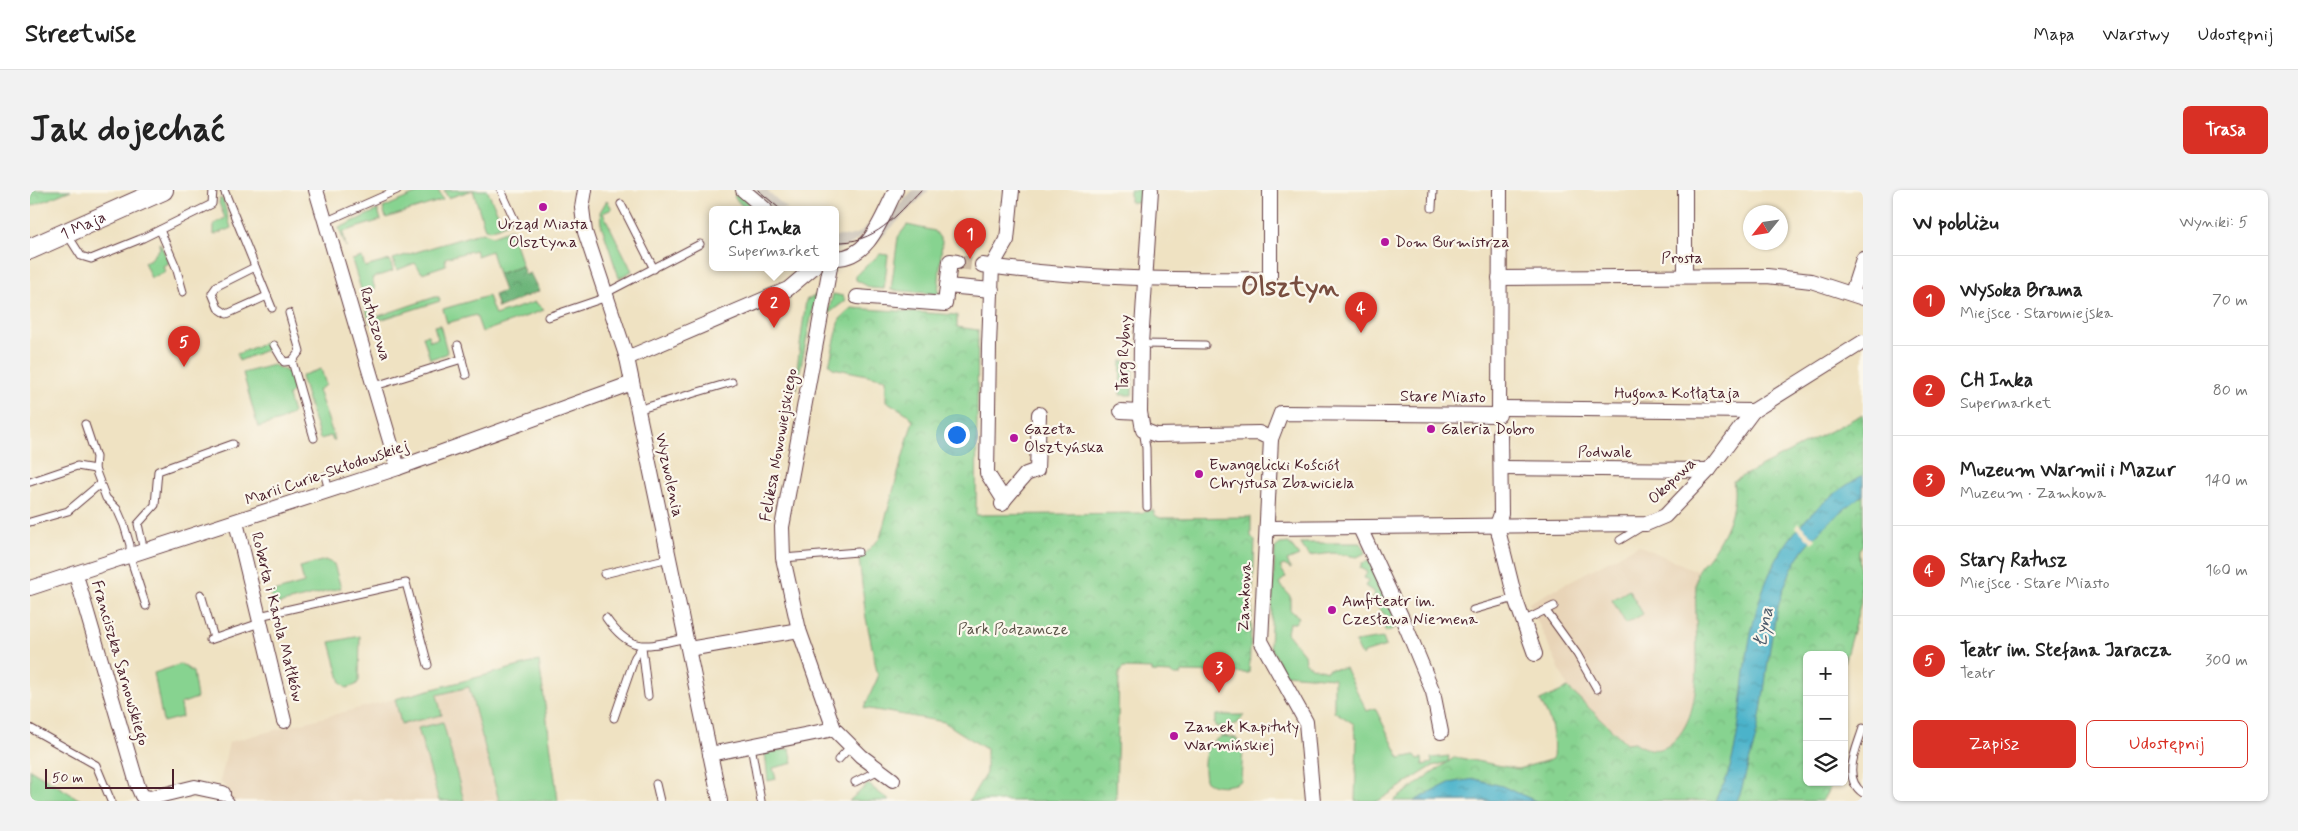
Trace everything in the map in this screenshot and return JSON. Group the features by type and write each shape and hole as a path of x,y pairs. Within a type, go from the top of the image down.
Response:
{"street":[{"name":"1 Maja","path":"30,249 163,190"},
{"name":"Ratuszowa","path":"316,190 327,221 398,468"},
{"name":"Wyzwolenia","path":"585,190 582,208 585,232 627,358 720,801"},
{"path":"743,190 762,206"},
{"path":"839,258 848,257 864,247 896,190"},
{"path":"1012,190 1007,240 987,266 992,290 987,473 1003,502 1026,474 1036,470 1039,414"},
{"name":"Targ Rybny","path":"1142,430 1137,353 1151,190"},
{"path":"987,266 1051,274 1270,279 1270,190"},
{"path":"1499,278 1500,190"},
{"path":"1685,190 1686,275"},
{"path":"1858,295 1863,259"},
{"path":"857,297 945,304 950,261 957,262"},
{"path":"627,358 788,289 809,271"},
{"name":"Feliksa Nowowiejskiego","path":"829,271 782,527 783,558 799,630 834,729 851,746 893,780"},
{"name":"Prosta","path":"1499,278 1686,275 1767,276 1811,280 1858,295"},
{"name":"Stare Miasto","path":"1280,415 1281,413 1499,416 1499,278"},
{"path":"947,286 992,290"},
{"name":"Hugona Kołłątaja","path":"1502,408 1753,411 1863,342"},
{"name":"Marii Curie-Skłodowskiej","path":"30,588 76,575 398,468 632,383"},
{"path":"1122,411 1140,412"},
{"name":"Okopowa","path":"1267,528 1360,528 1497,524 1646,524 1665,516 1709,470 1753,411"},
{"name":"Zamkowa","path":"1280,415 1271,439 1261,641 1306,722 1313,801"},
{"path":"1500,428 1501,514 1497,524 1515,598 1535,654"},
{"path":"1142,430 1156,435 1259,433 1271,439"},
{"name":"Podwale","path":"1500,468 1709,470"},
{"name":"Roberta i Karola Małłków","path":"236,522 284,721"},
{"path":"1360,528 1407,629 1433,692 1441,732"},
{"name":"Franciszka Sarnowskiego","path":"76,575 140,799 195,786 227,797"},
{"path":"688,644 799,630"},
{"path":"710,754 834,729"}],"lane":[{"path":"66,234 81,256 91,259 160,230 212,204 213,190"},
{"path":"224,190 272,308"},
{"path":"327,221 397,190"},
{"path":"501,190 516,223"},
{"path":"1432,208 1433,190"},
{"path":"621,204 654,269"},
{"path":"160,230 176,267 183,292"},
{"path":"548,317 607,295 700,244"},
{"path":"255,267 217,286 212,293 218,308 227,314 267,296"},
{"path":"274,345 284,362 292,361 300,351 289,313"},
{"path":"458,345 466,375"},
{"path":"1137,353 1205,345"},
{"path":"375,386 462,359"},
{"path":"292,361 314,438"},
{"path":"637,410 732,382"},
{"path":"85,424 96,458 95,470 106,498 117,509 130,545 130,557 146,606"},
{"path":"1142,430 1146,448 1147,507"},
{"path":"144,552 138,524 155,505 158,471 233,444"},
{"path":"30,482 77,466 95,470"},
{"path":"325,476 329,490"},
{"path":"30,522 68,511 100,484"},
{"path":"1620,540 1646,524"},
{"path":"783,558 858,552"},
{"path":"604,574 669,558"},
{"path":"201,594 212,639 260,620 406,583 428,665"},
{"path":"1473,610 1515,598"},
{"path":"1523,621 1554,606"},
{"path":"1546,611 1577,654 1597,689"},
{"path":"606,618 618,635 642,647 688,644"},
{"path":"642,647 648,696"},
{"path":"614,718 635,657 642,647"},
{"path":"30,728 96,764 110,801"},
{"path":"1863,728 1850,771 1856,788 1863,792"},
{"path":"751,746 761,801"},
{"path":"838,760 851,746"},
{"path":"855,782 880,770"},
{"path":"656,784 660,801"}],"shaded area":[{"path":"749,190 766,190 785,206 768,206"},
{"path":"913,190 929,190 870,249 896,204 898,206"},
{"path":"871,222 856,241 846,247 839,248 839,236 859,233"},
{"path":"1638,545 1697,571 1697,686 1684,729 1676,740 1665,748 1644,749 1635,742 1626,743 1568,688 1529,603"},
{"path":"539,661 558,801 226,801 232,794 220,782 229,742"}],"green space":[{"path":"30,190 71,190 30,207"},
{"path":"424,190 438,190 443,200 386,218 383,208"},
{"path":"444,190 473,190 448,198"},
{"path":"473,190 487,190 502,222 510,222 491,230 485,229"},
{"path":"1130,190 1144,190 1145,202 1130,202"},
{"path":"738,193 753,206 742,206 734,197"},
{"path":"220,198 223,200 231,228 214,235 214,224 225,218 219,203"},
{"path":"607,200 612,209 603,213 632,271 619,278 601,224 600,212"},
{"path":"378,210 381,220 343,232 346,247 339,228"},
{"path":"907,225 935,231 942,241 938,294 891,290 898,237"},
{"path":"511,229 522,266 498,274 491,251 477,256 475,250 445,258 446,265 422,273 415,263 397,270 393,259 483,232 492,236"},
{"path":"160,243 169,263 163,266 165,272 151,278 144,262 151,259 160,248"},
{"path":"880,254 888,255 884,289 871,288 856,280 856,275"},
{"path":"362,257 365,267 390,260 393,271 372,278 375,289 363,296 352,260"},
{"path":"522,266 525,275 530,273 539,291 498,308 494,295 504,291 498,274"},
{"path":"833,294 843,296 845,301 828,314"},
{"path":"816,295 796,389 795,384 806,300"},
{"path":"488,296 495,315 535,302 544,310 482,332 476,315 447,323 443,309"},
{"path":"439,297 440,301 370,323 365,306 370,308 373,318"},
{"name":"Park Podzamcze","path":"852,308 957,315 957,327 978,330 976,515 1140,513 1153,510 1155,515 1160,518 1251,517 1251,536 1255,541 1249,673 1182,672 1181,675 1172,675 1171,673 1152,672 1152,669 1123,668 1119,673 1116,801 969,801 986,773 986,749 944,722 864,708 878,677 866,618 859,559 880,538 913,420 906,413 886,401 886,379 833,368 829,365 840,319"},
{"path":"440,325 447,351 446,354 430,359 423,336 428,335 430,341 438,339 434,326"},
{"path":"270,341 271,348 239,361 237,354"},
{"path":"1121,361 1133,361 1132,395 1120,395"},
{"path":"273,365 288,372 293,391 288,396 293,413 280,421 258,427 243,373"},
{"path":"321,369 326,385 318,390 335,440 333,441 331,436 320,439 301,377"},
{"path":"1863,414 1863,544 1859,550 1861,602 1847,651 1803,651 1803,786 1831,786 1822,801 1393,801 1455,757 1518,769 1553,759 1554,743 1552,729 1540,701 1568,688 1626,743 1635,742 1643,747 1656,749 1669,745 1683,730 1691,711 1697,665 1697,573 1721,539 1729,520 1734,500 1733,481"},
{"path":"1289,543 1299,556 1287,561 1291,569 1284,565 1280,567 1286,577 1279,583 1290,596 1290,610 1299,617 1295,623 1289,623 1287,633 1304,654 1305,662 1312,667 1327,671 1328,669 1345,668 1367,711 1375,708 1400,758 1415,755 1418,759 1422,758 1423,765 1432,763 1431,758 1449,756 1448,762 1433,766 1378,801 1355,801 1357,738 1355,738 1354,724 1334,711 1334,678 1285,674 1270,646 1275,548 1280,544"},
{"path":"1300,543 1361,543 1365,553 1357,557 1333,553 1309,556"},
{"path":"325,560 334,564 341,588 274,605 270,593 304,583 300,567"},
{"path":"1369,561 1399,626 1386,632 1381,620 1386,616 1371,599 1375,593 1365,586 1369,580 1364,578 1367,572 1360,568 1362,563"},
{"path":"1629,590 1643,614 1626,624 1612,600"},
{"path":"360,636 359,681 356,685 346,688 341,683 330,642"},
{"path":"1383,638 1386,646 1364,653 1362,656 1355,642"},
{"path":"539,661 558,801 499,801 469,687 437,695 442,715 401,724 395,699"},
{"path":"181,664 193,672 197,698 180,704 182,717 163,722 154,673"},
{"path":"1217,715 1244,715 1237,724 1216,727 1214,724"},
{"path":"443,722 464,801 439,801 418,728"},
{"path":"1223,736 1236,738 1243,749 1241,781 1223,786 1208,783 1205,780 1204,760 1208,748"},
{"path":"790,749 793,763 773,768 776,779 768,781 765,753"},
{"path":"30,769 82,801 30,801"},
{"path":"868,784 890,801 849,801"}],"water":[{"name":"Łyna","path":"1863,475 1863,495 1839,513 1817,534 1804,549 1793,567 1784,587 1778,608 1769,652 1758,726 1741,791 1737,801 1715,801 1731,764 1739,722 1751,633 1758,605 1768,578 1780,554 1795,532 1814,511"},
{"path":"1475,779 1502,786 1536,801 1414,801 1449,783"}],"pier":[{"path":"1798,523 1816,539 1813,543 1795,527"}],"tunnel":[{"path":"957,262 982,265"}],"tram line":[{"path":"758,190 777,206"},
{"path":"839,242 862,238 873,233 893,218 921,190"}],"place":[{"name":"Urząd Miasta Olsztyna","path":"543,207"},
{"name":"Dom Burmistrza","path":"1385,242"},
{"name":"Wysoka Brama","path":"970,259"},
{"name":"CH Inka","path":"774,328"},
{"name":"Stary Ratusz","path":"1361,333"},
{"name":"Teatr im. Stefana Jaracza","path":"184,367"},
{"name":"Galeria Dobro","path":"1431,429"},
{"name":"Gazeta Olsztyńska","path":"1014,438"},
{"name":"Ewangelicki Kościół Chrystusa Zbawiciela","path":"1199,474"},
{"name":"Amfiteatr im. Czesława Niemena","path":"1332,610"},
{"name":"Muzeum Warmii i Mazur","path":"1219,693"},
{"name":"Zamek Kapituły Warmińskiej","path":"1174,736"}],"district":[{"name":"Olsztyn","path":"1290,288"}]}
